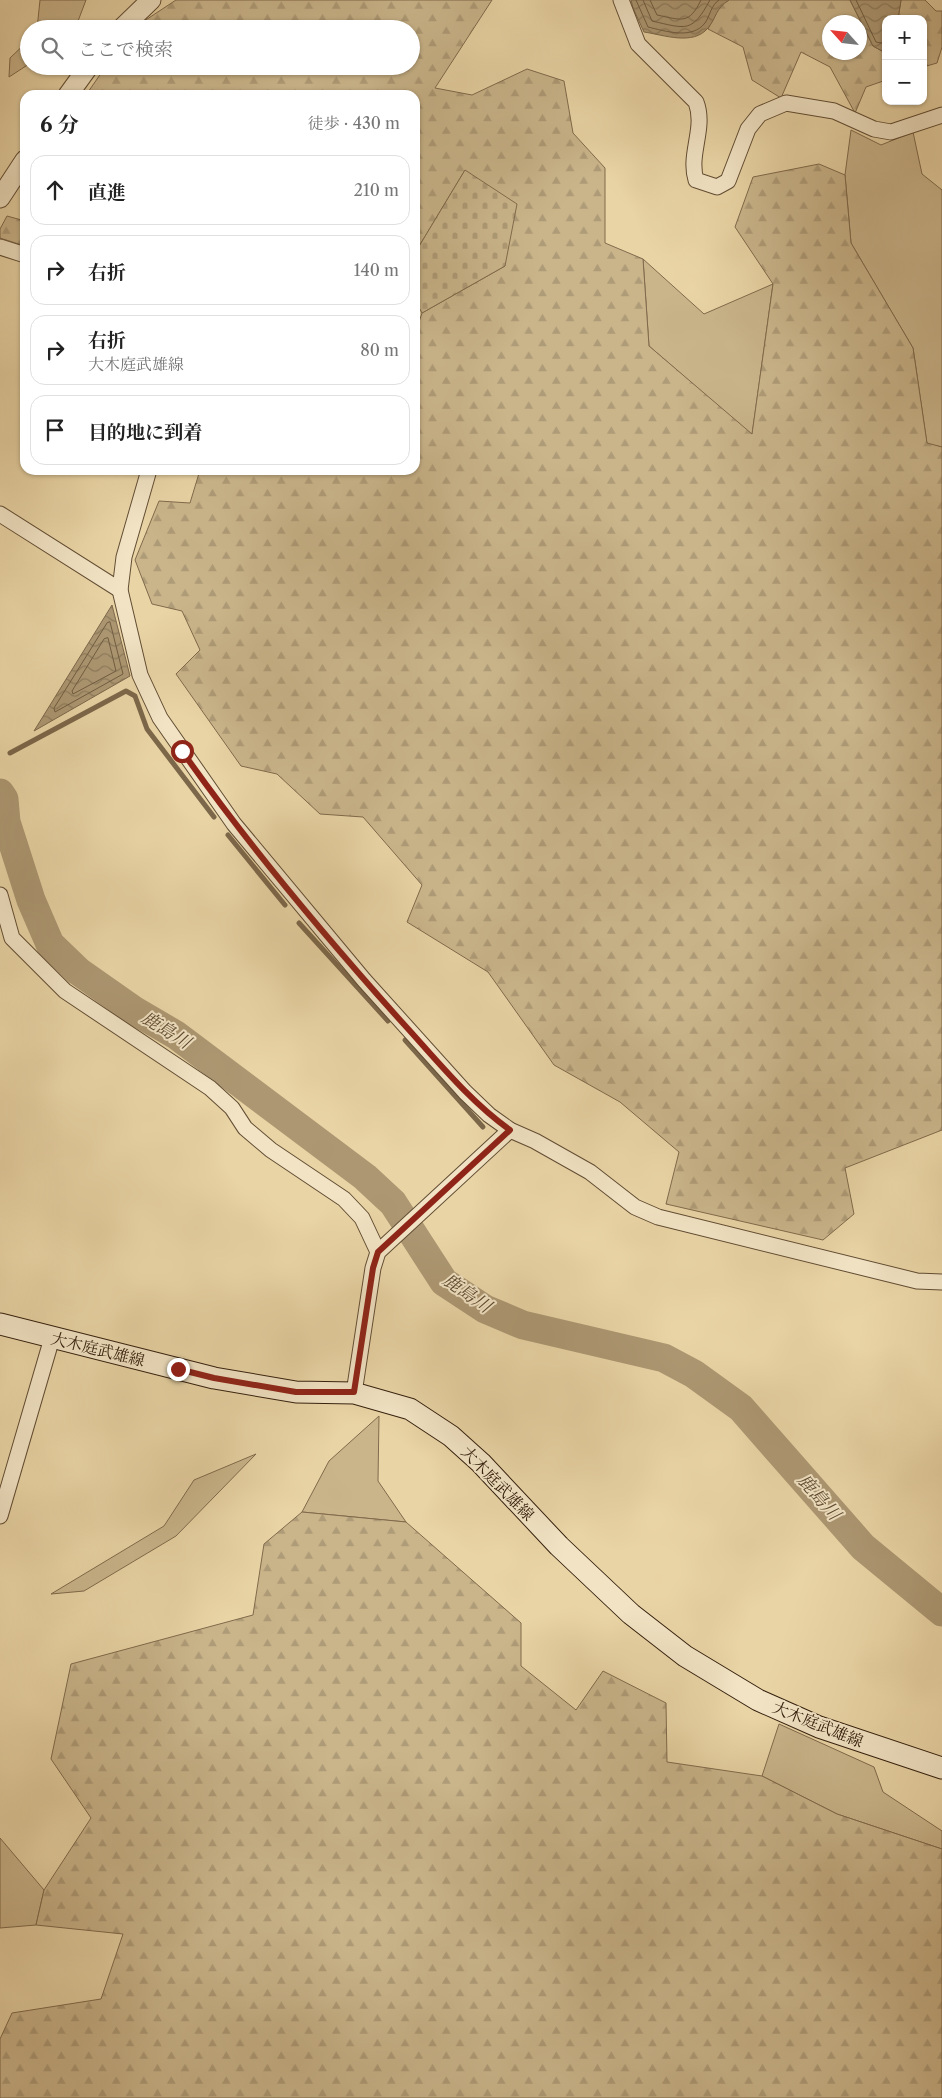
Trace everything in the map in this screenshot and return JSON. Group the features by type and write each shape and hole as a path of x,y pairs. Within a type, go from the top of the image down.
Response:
{"main road":[{"name":"大木庭武雄線","path":"0,1324 214,1378 296,1392 354,1392 410,1409 451,1436 481,1463 559,1546 631,1614 685,1656 758,1700 819,1727 942,1768"}],"street":[{"path":"130,20 151,0"},
{"path":"621,0 638,44 696,102 701,115 692,167 696,180 717,187 728,181 748,130 760,114 786,103 834,111 874,129 891,132 942,115"},
{"path":"72,90 83,75"},
{"path":"0,198 20,168"},
{"path":"0,247 20,253"},
{"path":"148,475 124,557 120,590 140,675 160,718 234,824 370,987 465,1092 489,1115 510,1130 535,1141 590,1172 635,1206 658,1218 917,1281 942,1282"},
{"path":"0,514 120,590"},
{"path":"0,895 12,938 65,991 210,1088 232,1108 245,1128 270,1150 344,1199 362,1218 381,1249"},
{"path":"354,1392 373,1268 381,1249 510,1130"},
{"path":"0,1516 52,1338"}],"green space":[{"path":"40,0 86,0 78,20 38,20"},
{"path":"176,0 492,0 435,88 472,95 527,69 564,81 573,133 605,168 605,243 643,259 649,346 752,434 773,284 735,227 753,177 819,164 845,175 851,243 913,348 927,443 942,447 942,1130 845,1168 854,1214 823,1240 666,1204 679,1152 620,1102 554,1065 488,972 407,922 422,885 363,817 320,814 277,774 241,766 176,674 200,650 182,611 152,604 135,560 159,501 190,503 198,475 420,475 420,319 422,313 505,266 465,170 420,245 420,90 89,90 100,75 420,75 420,20 146,20"},
{"path":"729,0 850,0 858,15 822,15 822,60 867,60 867,34 873,46 882,51 882,81 866,87 855,113 830,67 801,52 781,98 752,80 743,47 708,29 719,6"},
{"path":"901,0 925,0 936,11 942,11 942,47 937,63 927,66 927,15 899,15"},
{"path":"20,49 20,70 9,77 10,58"},
{"path":"851,130 881,145 913,132 922,174 942,190 942,447 927,444 913,348 851,243 845,175"},
{"path":"465,170 517,204 505,266 422,313 420,309 420,245"},
{"path":"7,216 20,220 20,244 0,238 0,229"},
{"path":"643,259 704,314 773,284 752,435 649,346"},
{"path":"379,1416 378,1481 406,1522 302,1512 329,1461"},
{"path":"256,1454 176,1536 84,1591 51,1594 164,1526 194,1480"},
{"path":"302,1512 406,1522 521,1623 521,1666 576,1710 603,1671 666,1703 667,1762 762,1776 837,1814 942,1849 942,2098 0,2098 0,2039 12,2013 101,1999 123,1934 36,1925 44,1890 91,1818 51,1759 71,1664 253,1615 264,1544"},
{"path":"779,1724 874,1767 883,1792 942,1831 942,1849 837,1814 762,1776"},
{"path":"0,1838 44,1890 36,1925 0,1928"}],"water":[{"path":"631,0 729,0 724,3 711,24 702,33 694,37 678,38 644,32"},
{"path":"850,0 901,0 899,15 882,15 882,51 873,46 867,34 867,15 858,15"},
{"path":"112,605 130,676 34,731"}],"waterway":[{"path":"10,753 126,691 135,696 147,729 214,817"},
{"name":"鹿島川","path":"0,793 4,799 6,822 31,900 50,944 78,971 135,1011 176,1035 365,1177 393,1203 444,1282 485,1309 523,1325 664,1358 694,1374 741,1408 863,1547 942,1612"},
{"path":"228,835 285,905"},
{"path":"299,923 388,1021"},
{"path":"405,1040 483,1127"}],"route":[{"path":"178,1369 214,1378 296,1392 354,1392 373,1268 378,1252 510,1130 489,1115 465,1092 364,980 234,824 182,751"}]}
